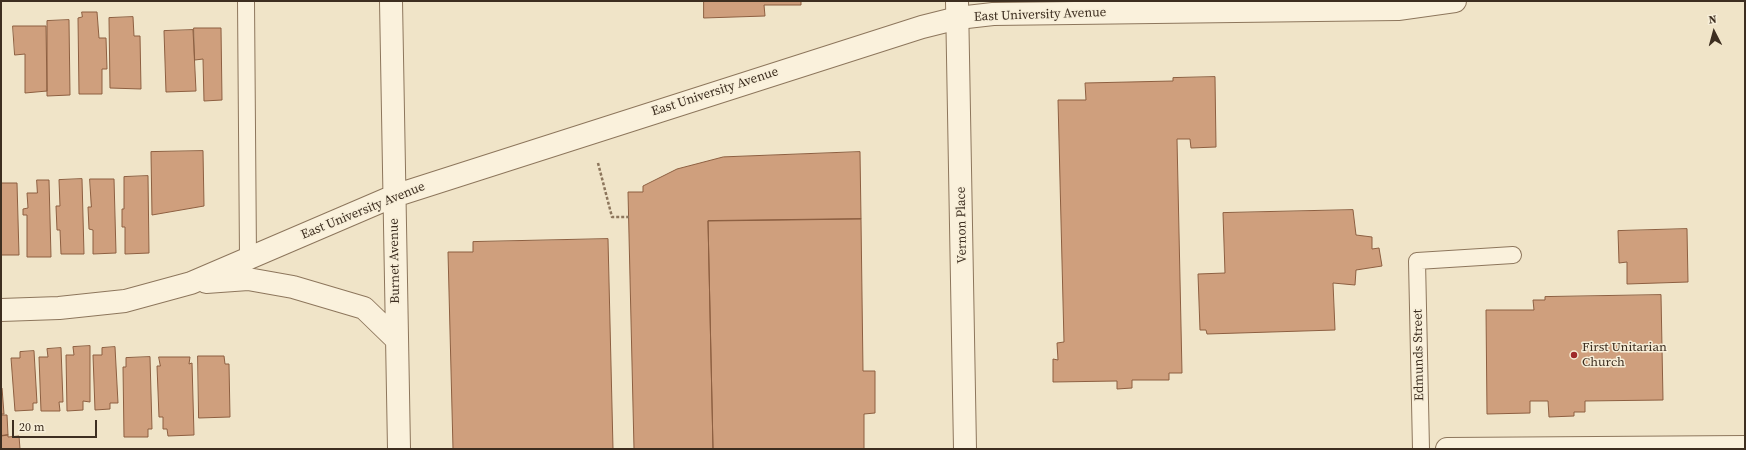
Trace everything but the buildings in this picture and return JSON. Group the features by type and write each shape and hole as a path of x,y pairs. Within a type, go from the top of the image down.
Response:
{"street":[{"name":"Burnet Avenue","path":"391,1 399,449"},
{"name":"East University Avenue","path":"1,310 59,308 125,301 191,283 394,196 922,27 957,10 993,14 1398,8 1455,1"},
{"name":"Vernon Place","path":"957,10 965,449"},
{"path":"191,283 248,280 293,287 364,308 397,340"},
{"path":"1446,449 1745,448"}],"lane":[{"path":"246,1 248,258"},
{"name":"Edmunds Street","path":"1421,449 1417,261 1513,255"}],"path":[{"path":"598,163 612,217 629,217"}],"place":[{"name":"First Unitarian Church","path":"1574,355"}]}
